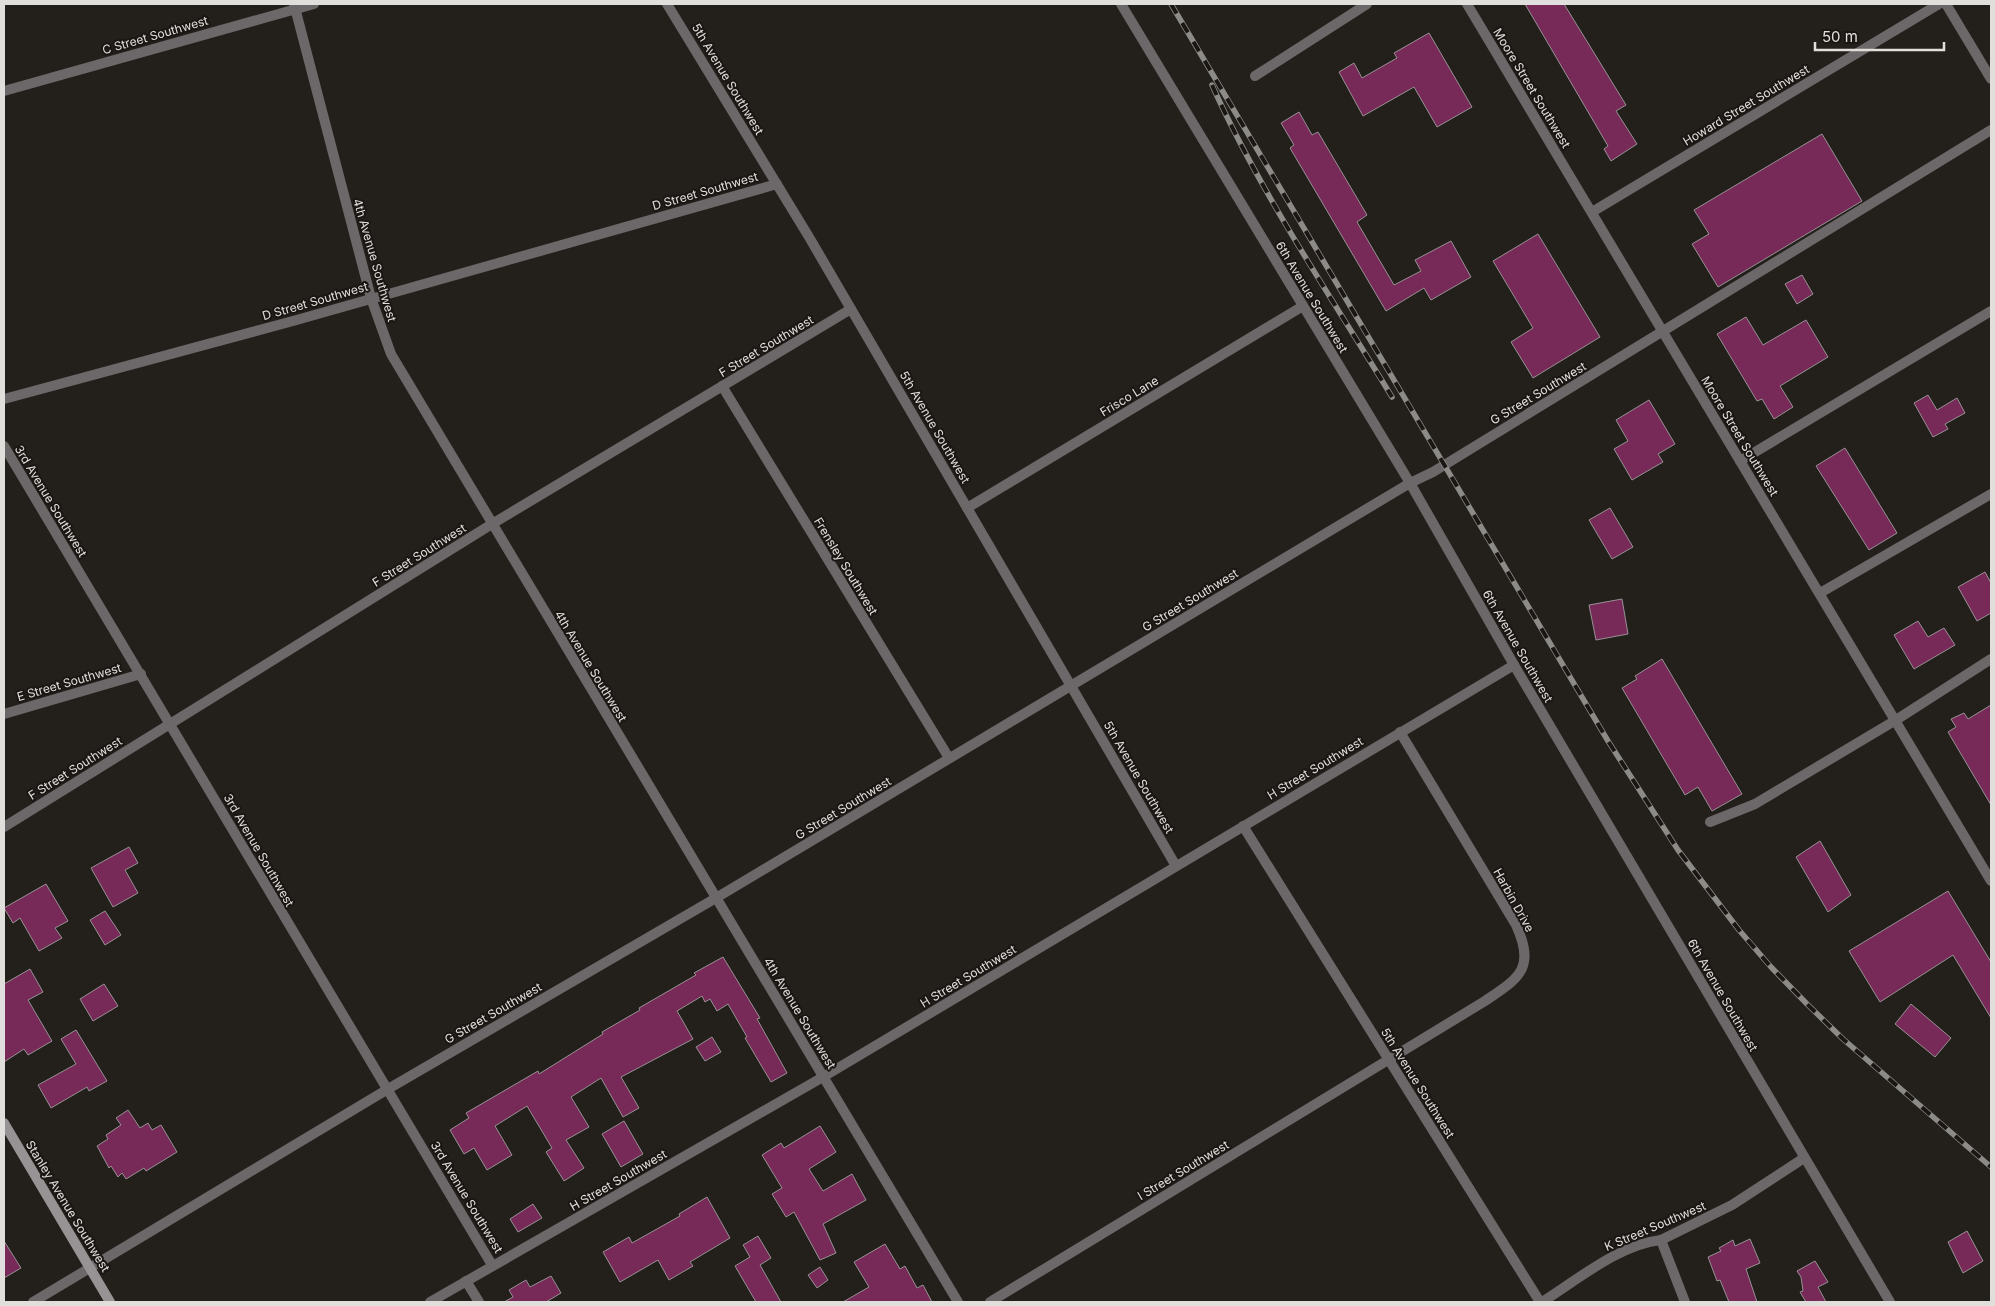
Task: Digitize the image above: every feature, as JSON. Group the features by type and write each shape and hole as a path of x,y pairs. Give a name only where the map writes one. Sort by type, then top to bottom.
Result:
{"street":[{"name":"C Street Southwest","path":"4,91 294,6 314,4"},
{"name":"5th Avenue Southwest","path":"667,4 851,309 1176,866"},
{"name":"6th Avenue Southwest","path":"1121,4 1410,483 1514,665 1890,1302"},
{"path":"1256,76 1367,4"},
{"name":"Moore Street Southwest","path":"1467,4 1991,881"},
{"name":"Howard Street Southwest","path":"1592,212 1939,4"},
{"path":"1946,4 1991,79"},
{"name":"4th Avenue Southwest","path":"294,6 371,298 391,354 958,1302"},
{"name":"G Street Southwest","path":"33,1302 388,1089 716,898 1410,483 1433,472 1991,130"},
{"name":"D Street Southwest","path":"4,399 777,184"},
{"name":"Frisco Lane","path":"967,508 1303,306"},
{"name":"F Street Southwest","path":"4,827 492,524 851,309"},
{"path":"1740,461 1991,311"},
{"name":"Frensley Southwest","path":"722,386 950,758"},
{"name":"3rd Avenue Southwest","path":"4,446 492,1265"},
{"path":"1820,593 1991,494"},
{"path":"1710,822 1755,804 1896,720 1991,660"},
{"name":"H Street Southwest","path":"434,1301 492,1265 823,1077 1514,665"},
{"name":"E Street Southwest","path":"4,714 141,674"},
{"name":"Harbin Drive","path":"1388,1060 1485,1001 1517,979 1523,968 1525,954 1523,940 1516,926 1400,732"},
{"name":"5th Avenue Southwest","path":"1243,826 1541,1302"},
{"name":"I Street Southwest","path":"990,1302 1388,1060"},
{"name":"Stanley Avenue Southwest","path":"4,1124 110,1302"},
{"name":"K Street Southwest","path":"1541,1302 1609,1259 1649,1241 1661,1240 1732,1205 1804,1158"},
{"path":"1661,1240 1685,1302"},
{"path":"466,1281 479,1302"}],"building":[{"path":"1525,4 1564,4 1626,105 1616,111 1637,144 1611,161 1604,149 1608,146"},
{"path":"1429,33 1472,107 1437,127 1414,87 1363,116 1339,72 1354,63 1362,78 1397,58 1394,53"},
{"path":"1299,112 1312,135 1318,132 1367,215 1357,222 1394,285 1421,271 1415,260 1451,241 1471,277 1431,300 1424,288 1386,311 1290,148 1294,145 1281,123"},
{"path":"1822,134 1862,201 1718,287 1692,244 1709,234 1694,210"},
{"path":"1538,234 1600,337 1533,378 1511,342 1533,328 1493,261"},
{"path":"1802,275 1813,294 1797,304 1785,284"},
{"path":"1746,317 1763,345 1806,320 1828,357 1780,386 1793,407 1774,419 1762,399 1757,401 1717,334"},
{"path":"1928,395 1937,410 1957,398 1965,413 1945,424 1948,429 1933,437 1914,403"},
{"path":"1649,400 1675,444 1658,454 1663,462 1632,480 1614,449 1628,441 1616,420"},
{"path":"1845,448 1897,533 1869,550 1816,466"},
{"path":"1610,508 1633,547 1612,559 1589,520"},
{"path":"1985,572 1991,583 1991,613 1977,621 1958,587"},
{"path":"1622,599 1628,634 1596,640 1589,605"},
{"path":"1918,621 1928,637 1944,628 1955,645 1914,669 1894,635"},
{"path":"1662,659 1742,794 1712,811 1698,787 1685,795 1622,688 1637,679 1635,676"},
{"path":"1991,705 1991,805 1948,732 1956,727 1951,719 1964,713 1968,719"},
{"path":"1820,841 1851,895 1828,912 1796,857"},
{"path":"129,847 138,863 125,870 138,893 113,907 91,868"},
{"path":"46,884 68,921 55,928 62,938 39,951 20,918 13,923 4,908"},
{"path":"1948,891 1991,962 1991,1018 1953,955 1880,1002 1849,951"},
{"path":"105,911 121,935 105,945 90,920"},
{"path":"723,957 760,1018 757,1019 787,1073 771,1082 745,1038 747,1037 728,1004 717,1011 710,999 705,1002 702,996 677,1011 693,1039 621,1077 639,1108 623,1117 601,1078 571,1097 589,1127 566,1140 584,1168 564,1181 546,1152 552,1148 527,1106 495,1126 512,1155 487,1170 474,1148 464,1154 450,1130 469,1118 466,1113 538,1071 539,1074 603,1034 602,1032 640,1010 639,1008 696,975 694,973"},
{"path":"30,969 43,992 28,1000 52,1041 28,1055 24,1049 4,1062 4,984"},
{"path":"104,984 118,1006 93,1021 80,999"},
{"path":"1911,1004 1951,1038 1935,1057 1895,1024"},
{"path":"76,1030 107,1081 89,1091 87,1087 51,1108 38,1085 76,1064 61,1039"},
{"path":"712,1037 721,1052 705,1061 696,1047"},
{"path":"128,1110 140,1128 148,1123 152,1130 161,1125 177,1152 146,1171 144,1168 126,1179 122,1173 118,1177 111,1166 109,1168 97,1146 108,1139 106,1135 121,1125 116,1118"},
{"path":"624,1121 643,1154 621,1167 602,1134"},
{"path":"820,1126 836,1152 809,1169 823,1191 852,1174 866,1200 823,1224 836,1253 820,1260 794,1212 786,1217 772,1194 782,1188 762,1155 781,1143 784,1148"},
{"path":"707,1197 730,1238 690,1262 693,1266 669,1280 658,1260 620,1282 603,1252 629,1237 632,1243 680,1216 679,1214"},
{"path":"533,1204 542,1218 518,1232 510,1219"},
{"path":"1967,1231 1983,1261 1963,1273 1948,1242"},
{"path":"758,1236 771,1258 760,1265 781,1302 756,1302 735,1266 750,1257 743,1245"},
{"path":"1750,1239 1760,1263 1746,1269 1757,1302 1729,1302 1720,1280 1717,1281 1708,1257 1721,1251 1719,1248 1733,1240 1735,1246"},
{"path":"4,1241 21,1268 4,1278"},
{"path":"885,1244 900,1269 905,1266 917,1288 923,1285 932,1302 843,1302 869,1287 854,1262"},
{"path":"1815,1261 1828,1282 1818,1287 1826,1302 1806,1302 1800,1292 1803,1291 1801,1277 1797,1271"},
{"path":"820,1267 828,1280 817,1288 808,1275"},
{"path":"551,1276 561,1293 546,1302 504,1302 513,1297 509,1290 526,1280 530,1287"}],"railway":[{"path":"1171,4 1608,741 1678,850 1739,930 1807,1004 1843,1039 1991,1167"},
{"path":"1212,85 1231,126 1274,205 1392,397"}]}
